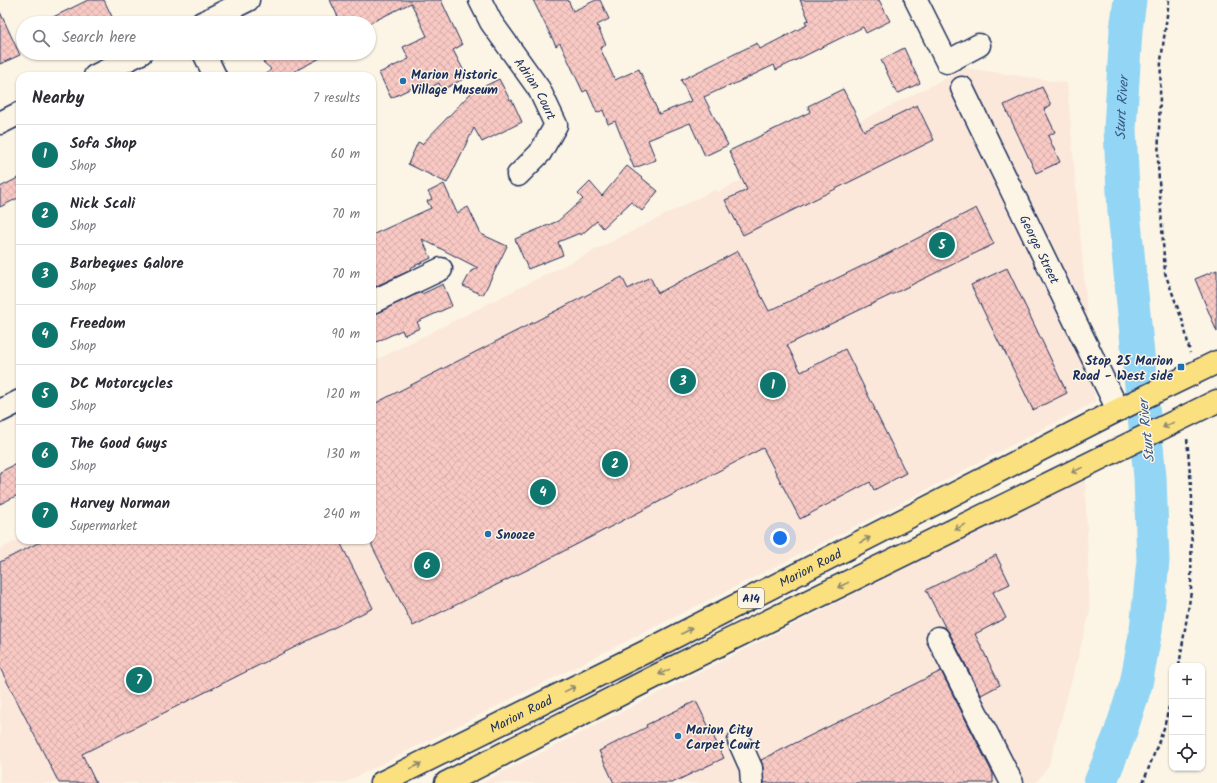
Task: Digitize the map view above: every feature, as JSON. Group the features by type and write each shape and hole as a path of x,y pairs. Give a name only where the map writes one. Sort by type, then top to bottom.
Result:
{"main road":[{"name":"Marion Road","path":"381,783 649,650 1118,410 1193,366 1217,362"},
{"name":"Marion Road","path":"446,783 660,674 1210,405"}],"street":[{"path":"216,16 248,0"},
{"name":"Adrian Court","path":"480,0 491,22 540,89 556,125 540,153 518,175"},
{"path":"916,0 947,62 979,45"},
{"path":"103,72 127,60"},
{"path":"207,60 213,72"},
{"name":"George Street","path":"962,88 1118,410"},
{"path":"0,123 16,115"},
{"path":"376,300 440,269"},
{"path":"0,411 16,403"},
{"path":"938,638 1012,783"},
{"path":"739,741 752,768 752,783"}],"path":[{"path":"1168,0 1161,61 1158,165 1164,265 1165,273 1184,325 1193,366"},
{"path":"1180,663 1192,592 1192,498 1186,437"},
{"path":"1143,783 1164,728 1171,699"}],"shaded area":[{"path":"966,68 1067,83 1095,402 878,515 344,783 0,783 0,549 16,541 16,544 376,544 376,360 716,189 718,192"},
{"path":"1085,477 1090,612 1049,765 1036,783 481,783"}],"building":[{"path":"88,0 104,0 112,16 55,16"},
{"path":"330,0 441,0 462,45 453,50 467,77 442,90 439,83 425,90 422,83 391,98 379,73 409,59 403,47 427,36 411,3 376,20 376,16 338,16"},
{"path":"533,0 568,0 573,11 596,0 600,0 609,19 597,25 606,45 600,48 615,80 639,69 659,114 691,101 681,80 757,43 760,49 807,25 805,21 809,20 800,0 879,0 890,21 866,33 863,27 776,70 774,65 704,97 728,145 705,156 690,123 648,140 656,160 634,168 615,121 608,124 603,110 597,113 587,90 583,92 560,43 556,46"},
{"path":"0,12 16,46 16,57 0,64"},
{"path":"904,48 920,83 897,94 881,60"},
{"path":"265,60 316,60 296,72 268,72 271,69 263,62"},
{"path":"499,79 510,100 512,100 522,122 482,142 474,128 447,183 408,164 418,142 422,144 471,93"},
{"path":"1042,87 1051,105 1044,109 1055,132 1048,136 1060,162 1036,173 1004,105"},
{"path":"843,89 864,131 917,105 934,140 743,235 725,200 747,190 729,151 810,112 808,106"},
{"path":"627,166 658,191 642,211 631,202 603,228 597,221 581,235 580,233 558,242 563,255 528,269 515,239 558,221 583,199 578,194 590,182 602,196"},
{"path":"16,179 16,199 0,207 0,187"},
{"path":"444,184 457,213 468,207 481,234 507,246 483,295 463,286 471,271 478,268 422,239 431,258 410,268 411,270 376,286 376,233 431,208 427,201 432,199 428,192"},
{"path":"976,208 994,244 787,345 801,372 845,349 906,473 874,490 870,482 800,519 763,448 533,567 413,626 372,546 372,544 376,544 376,403 622,277 628,289 650,277 658,293 738,251 769,311 887,254"},
{"path":"1007,268 1067,393 1033,410 971,285"},
{"path":"1217,270 1217,332 1195,279"},
{"path":"443,284 452,306 417,322 420,328 404,335 402,330 376,342 376,313 421,292 422,294"},
{"path":"16,464 16,496 0,504 0,472"},
{"path":"36,544 341,544 373,608 82,754 96,783 59,783 0,668 0,562"},
{"path":"996,555 1010,584 993,592 1006,618 975,634 1000,685 981,695 926,590"},
{"path":"941,671 993,774 993,783 764,783 761,760"},
{"path":"696,701 724,758 672,783 614,783 599,751 647,727 646,725"}],"waterway":[{"name":"Sturt River","path":"1100,783 1120,734 1136,684 1146,630 1153,561 1150,477 1124,212 1120,129 1126,30 1130,0"}],"place":[{"name":"Marion Historic Village Museum","path":"403,81"},
{"name":"DC Motorcycles","path":"942,245"},
{"name":"Stop 25 Marion Road - West side","path":"1181,367"},
{"name":"Barbeques Galore","path":"683,381"},
{"name":"Sofa Shop","path":"773,385"},
{"name":"Nick Scali","path":"615,464"},
{"name":"Freedom","path":"543,492"},
{"name":"Snooze","path":"488,534"},
{"name":"The Good Guys","path":"427,565"},
{"name":"Harvey Norman","path":"139,680"},
{"name":"Marion City Carpet Court","path":"678,736"}]}
